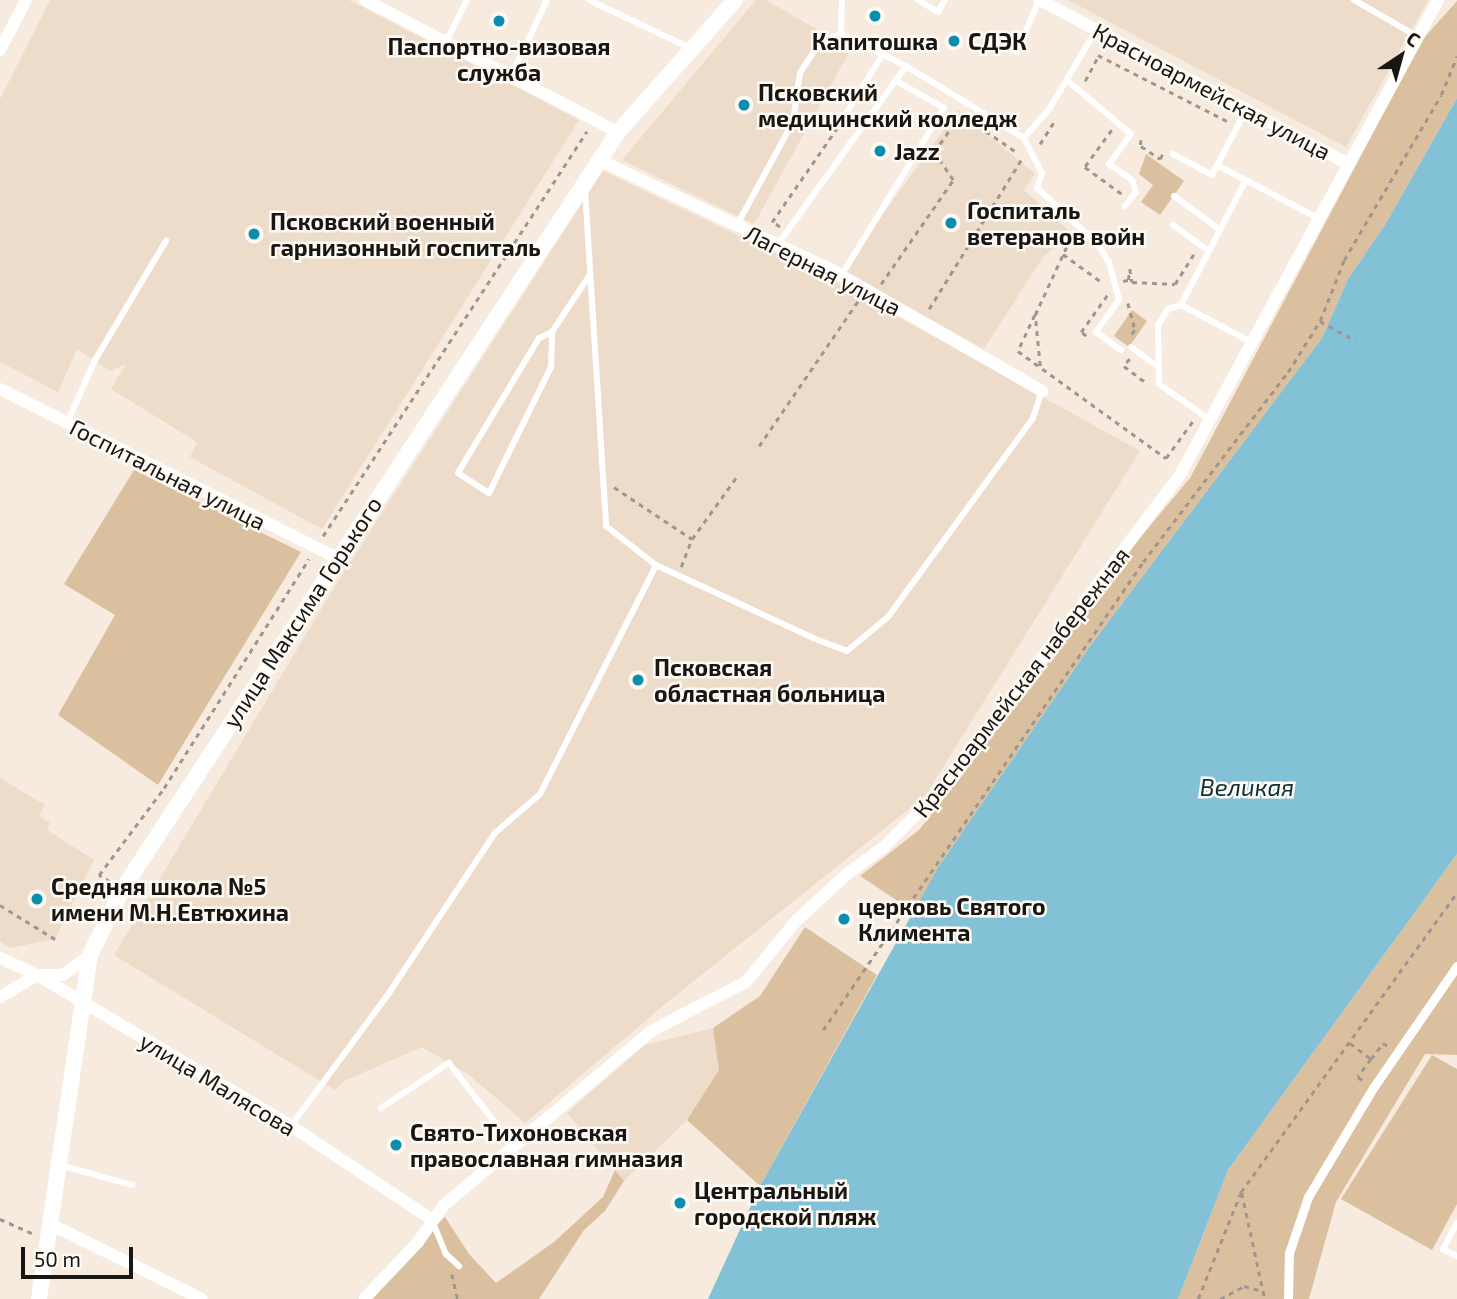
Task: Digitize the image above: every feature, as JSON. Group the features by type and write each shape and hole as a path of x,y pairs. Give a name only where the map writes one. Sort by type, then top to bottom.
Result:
{"main road":[{"name":"улица Максима Горького","path":"39,1299 90,955 122,890 584,181 618,132 735,0"}],"street":[{"path":"0,50 26,0"},
{"path":"365,0 512,74 618,132"},
{"name":"Красноармейская улица","path":"1040,0 1347,163"},
{"name":"Красноармейская набережная","path":"364,1299 418,1242 431,1219 513,1146 651,1031 746,982 825,894 922,812 1128,546 1181,473 1255,344 1415,35 1438,0"},
{"name":"Лагерная улица","path":"599,160 841,276 1042,391"},
{"name":"Госпитальная улица","path":"0,389 337,558"},
{"path":"0,997 37,975 63,975 90,955"},
{"name":"улица Малясова","path":"0,958 37,975 291,1126 431,1219"},
{"path":"1288,1299 1289,1253 1308,1197 1373,1088 1457,966"},
{"path":"50,1224 202,1299"}],"lane":[{"path":"446,43 467,0"},
{"path":"512,74 547,0"},
{"path":"589,0 691,49"},
{"path":"841,34 842,0"},
{"path":"918,0 938,12 945,0"},
{"path":"992,41 1017,52 1040,0"},
{"path":"1354,0 1415,35"},
{"path":"1024,138 1068,81 1096,30"},
{"path":"737,225 793,122 800,73 821,41 841,34 906,66 1024,138 1042,173 1037,188 1098,244 1109,262 1119,300 1096,332 1121,350"},
{"path":"842,120 883,54"},
{"path":"778,244 906,66"},
{"path":"841,276 944,108 896,80"},
{"path":"1068,81 1131,134 1109,164 1132,180 1136,192 1125,206"},
{"path":"1173,154 1212,174 1235,125 1246,110"},
{"path":"1217,164 1318,218"},
{"path":"1181,305 1246,180"},
{"path":"584,181 606,526 656,565 847,651 888,617 1033,418 1042,391"},
{"path":"1174,196 1220,230"},
{"path":"1173,225 1209,251"},
{"path":"1098,244 1105,234"},
{"path":"67,423 95,360 166,241"},
{"path":"552,332 539,338 458,473 489,493 551,367 552,332 589,275"},
{"path":"1212,422 1159,384 1157,325 1168,309 1181,305 1255,344"},
{"path":"1130,347 1159,367"},
{"path":"291,1126 387,996 495,833 540,794 656,565"},
{"path":"381,1108 449,1063 513,1146"},
{"path":"58,1164 132,1185"},
{"path":"431,1219 446,1254 459,1266"},
{"path":"1457,1223 1443,1249 1457,1256"}],"path":[{"path":"1086,48 1235,125 1226,134"},
{"path":"1080,91 1099,55"},
{"path":"823,1030 1127,585 1288,372 1320,321 1344,260 1440,95 1457,56"},
{"path":"1039,148 1059,113"},
{"path":"759,446 953,180 934,152 961,114 1023,156 921,321"},
{"path":"122,890 99,875 164,788 594,119"},
{"path":"772,222 842,120"},
{"path":"1141,135 1141,146 1160,159 1168,143"},
{"path":"1077,225 1018,351 1166,458 1199,412"},
{"path":"1126,280 1130,269 1132,282 1175,284 1200,244"},
{"path":"1063,254 1117,293"},
{"path":"1035,315 1040,366"},
{"path":"1320,321 1356,341"},
{"path":"678,573 692,539 738,475"},
{"path":"601,478 692,539"},
{"path":"1198,1299 1241,1192 1457,892"},
{"path":"0,905 55,939"},
{"path":"1349,1042 1371,1059"},
{"path":"1358,1077 1383,1042"},
{"path":"1241,1192 1265,1299"},
{"path":"0,1219 35,1234"},
{"path":"446,1254 458,1299"},
{"path":"1220,1299 1244,1286 1263,1291"}],"shaded area":[{"name":"Псковский военный гарнизонный госпиталь","path":"50,0 349,0 579,120 322,529 190,457 197,442 111,389 126,364 110,371 77,349 58,392 0,362 0,99"},
{"name":"Псковский медицинский колледж","path":"756,0 766,0 851,49 754,224 622,160"},
{"path":"1068,0 1428,0 1346,147"},
{"path":"1457,1 1457,98 1385,225 1348,279 1322,338 1091,645 939,866 917,912 907,907 860,876 919,830 1034,683 1118,564 1190,478 1423,39"},
{"path":"958,110 1035,174 1024,190 1070,232 1043,257 984,349 843,270"},
{"path":"1146,154 1184,181 1160,215 1141,202 1153,185 1139,174"},
{"name":"Псковская областная больница","path":"603,171 835,282 1140,451 925,796 664,1005 525,1123 468,1074 422,1047 346,1080 335,1090 114,955 335,586"},
{"path":"1132,310 1147,321 1129,347 1114,336"},
{"path":"134,470 301,552 158,785 58,715 115,615 64,584"},
{"name":"Средняя школа №5 имени М.Н.Евтюхина","path":"0,778 45,805 39,816 50,823 47,830 94,860 55,939 10,948 0,941"},
{"path":"1457,854 1457,1055 1425,1054 1336,1202 1309,1299 1178,1299 1228,1170"},
{"path":"805,927 877,975 760,1186 687,1120 719,1070 713,1028 760,996"},
{"path":"713,1028 720,1069 687,1120 624,1181 567,1113 645,1045"},
{"path":"1432,1055 1457,1069 1457,1204 1432,1250 1341,1199"},
{"path":"615,1170 624,1181 605,1211 584,1230 539,1299 357,1299 445,1217 469,1254 496,1283 554,1242 603,1197"}],"water":[{"name":"Великая","path":"1457,98 1457,854 1228,1170 1178,1299 708,1299 760,1186 939,866 1091,645 1322,338 1348,279 1385,225"}],"place":[{"name":"Капитошка","path":"875,16"},
{"name":"Паспортно-визовая служба","path":"499,21"},
{"name":"СДЭК","path":"954,41"},
{"name":"Псковский медицинский колледж","path":"744,105"},
{"name":"Jazz","path":"880,151"},
{"name":"Госпиталь ветеранов войн","path":"951,223"},
{"name":"Псковский военный гарнизонный госпиталь","path":"254,234"},
{"name":"Псковская областная больница","path":"638,680"},
{"name":"Средняя школа №5 имени М.Н.Евтюхина","path":"37,899"},
{"name":"церковь Святого Климента","path":"844,919"},
{"name":"Свято-Тихоновская православная гимназия","path":"396,1145"},
{"name":"Центральный городской пляж","path":"680,1203"}]}
